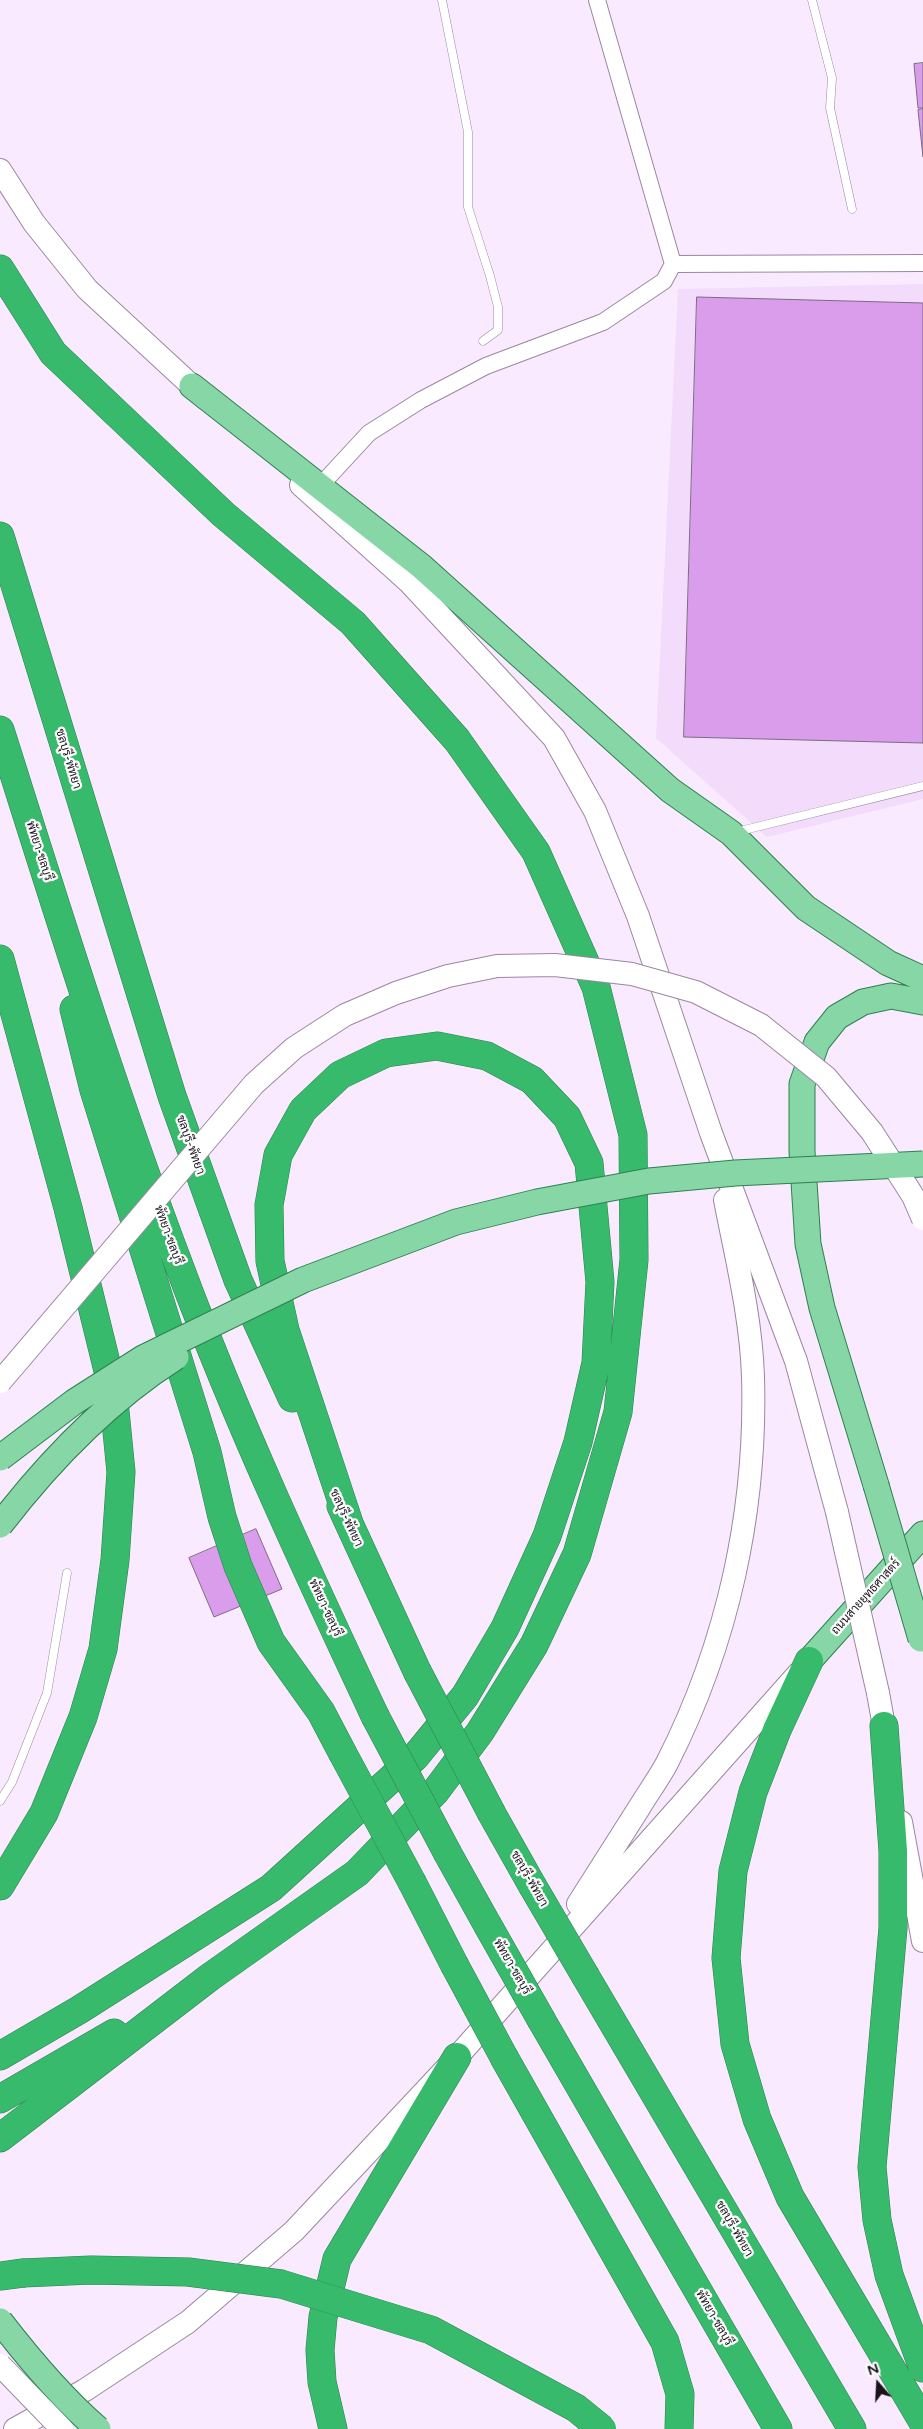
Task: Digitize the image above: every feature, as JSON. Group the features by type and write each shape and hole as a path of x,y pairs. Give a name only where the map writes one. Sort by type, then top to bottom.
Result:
{"highway":[{"path":"0,269 53,353 223,514 353,623 458,740 536,852 596,986 633,1135 634,1260 618,1412 577,1554 534,1645 480,1732 436,1792 357,1873 210,1977 0,2138"},
{"name":"ชลบุรี-พัทยา","path":"0,536 175,1105 238,1280 417,1671 492,1814 852,2429"},
{"name":"พัทยา-ชลบุรี","path":"0,730 145,1175 181,1271 284,1522 375,1716 448,1854 542,2021 778,2429"},
{"path":"18,785 94,1090 207,1452 230,1542 271,1642 321,1712 505,2059 665,2342 680,2394 679,2429"},
{"path":"0,959 68,1208 113,1391 121,1472 115,1560 102,1649 83,1717 44,1813 0,1886"},
{"path":"0,2056 79,2010 272,1888 415,1757 465,1696 505,1628 546,1536 578,1442 596,1363 600,1282 589,1163 567,1117 532,1080 488,1056 437,1046 386,1053 340,1075 303,1110 278,1155 269,1205 270,1261 286,1330 348,1523"},
{"path":"809,1661 777,1730 753,1792 733,1871 726,1958 735,2044 757,2119 790,2197 923,2422"},
{"path":"884,1726 893,1851 893,1928 872,2167 877,2220 889,2275 923,2368"},
{"path":"0,2099 210,1977"},
{"path":"333,2429 324,2392 320,2350 323,2317 338,2259 457,2057"},
{"path":"12,2274 91,2270 188,2272 280,2284 431,2330 576,2408 602,2429"}],"main road":[{"path":"0,170 34,223 87,289 409,582 554,738 594,811 638,916 711,1133 796,1361 837,1512 878,1693 923,1940"},
{"path":"192,386 421,566 670,790 731,833 806,908 888,963 923,979"},
{"path":"0,1382 254,1084 294,1048 345,1015 396,993 448,976 497,966 555,965 632,974 696,992 761,1025 826,1078 872,1132 913,1196 923,1219"},
{"path":"922,1640 822,1308 808,1244 802,1151 802,1084 817,1042 837,1017 863,1002 891,996 923,1002"},
{"path":"542,1961 666,1764 699,1692 718,1640 743,1535 750,1482 753,1375 743,1292 711,1133"},
{"path":"0,1458 74,1402 143,1358 303,1280 456,1222 536,1202 649,1181 735,1173 923,1164"},
{"path":"0,1525 33,1482 88,1424 152,1372 303,1280"},
{"name":"ถนนสายยุทธศาสตร์","path":"809,1661 923,1534"},
{"path":"15,2429 85,2390 188,2322 294,2231 457,2057 809,1661"},
{"path":"0,2321 32,2363 98,2429"},
{"path":"0,2365 62,2429"}],"street":[{"path":"320,486 369,433 421,400 486,366 603,322 664,280 673,264 597,0"},
{"path":"673,264 923,263"}],"lane":[{"path":"442,0 468,132 468,207 498,307 498,330 483,341"},
{"path":"812,0 832,78 830,108 852,210"},
{"path":"731,833 923,786"},
{"path":"0,1800 12,1782 48,1693 67,1573"}],"shaded area":[{"path":"923,284 923,799 767,837 656,738 678,289"}],"building":[{"path":"923,63 923,108 918,108 914,64"},
{"path":"923,109 923,157 918,110"},
{"path":"697,297 923,303 923,743 684,737"},
{"path":"256,1529 282,1589 214,1617 189,1558"}]}
